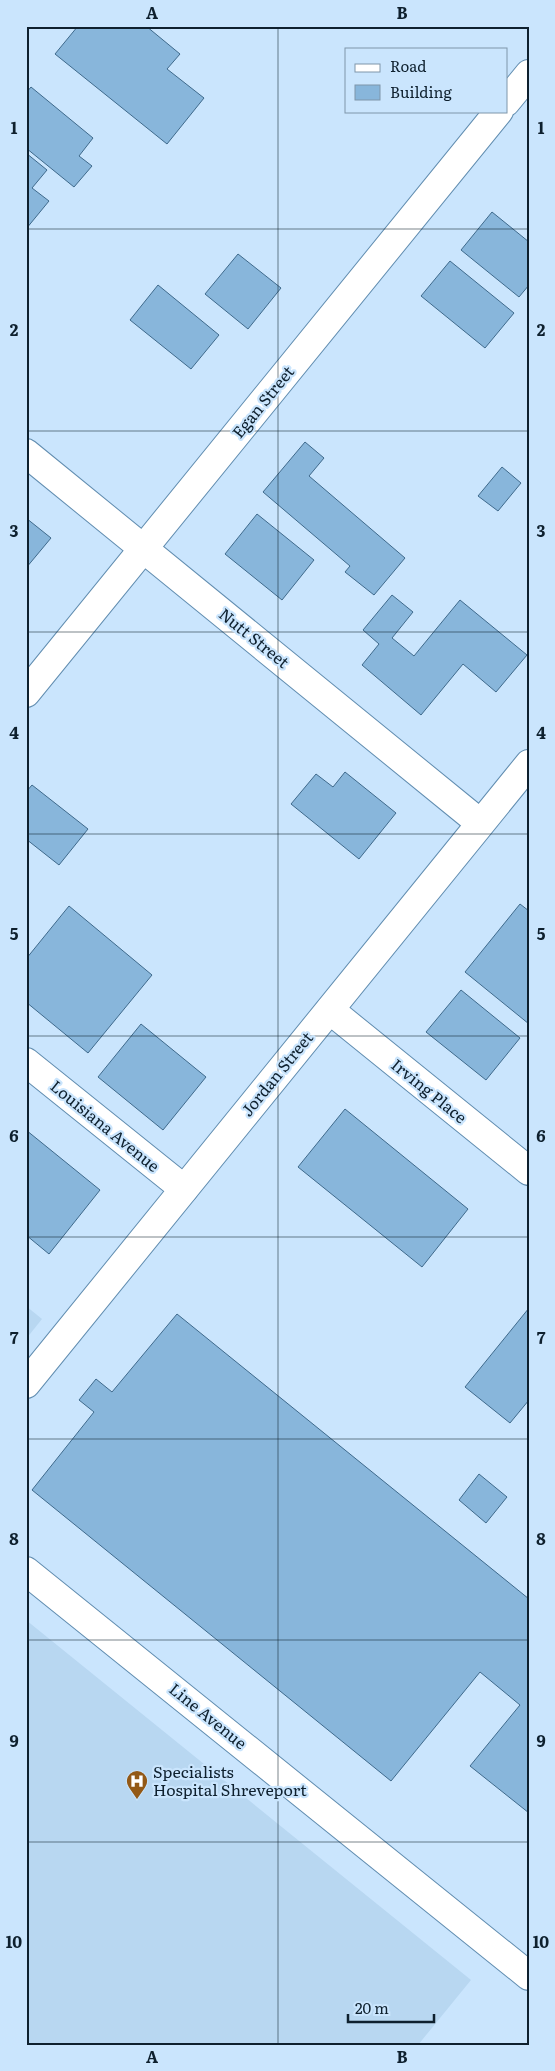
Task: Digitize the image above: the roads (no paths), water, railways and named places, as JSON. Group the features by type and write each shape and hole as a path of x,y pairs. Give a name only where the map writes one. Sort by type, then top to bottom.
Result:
{"street":[{"path":"508,100 529,74"},
{"name":"Egan Street","path":"26,693 498,112"},
{"name":"Nutt Street","path":"26,453 480,824"},
{"name":"Jordan Street","path":"26,1384 529,764"},
{"name":"Irving Place","path":"330,1010 529,1172"},
{"name":"Louisiana Avenue","path":"26,1062 184,1190"},
{"name":"Line Avenue","path":"26,1570 529,1976"}],"place":[{"name":"Specialists Hospital Shreveport","path":"137,1800"}]}
